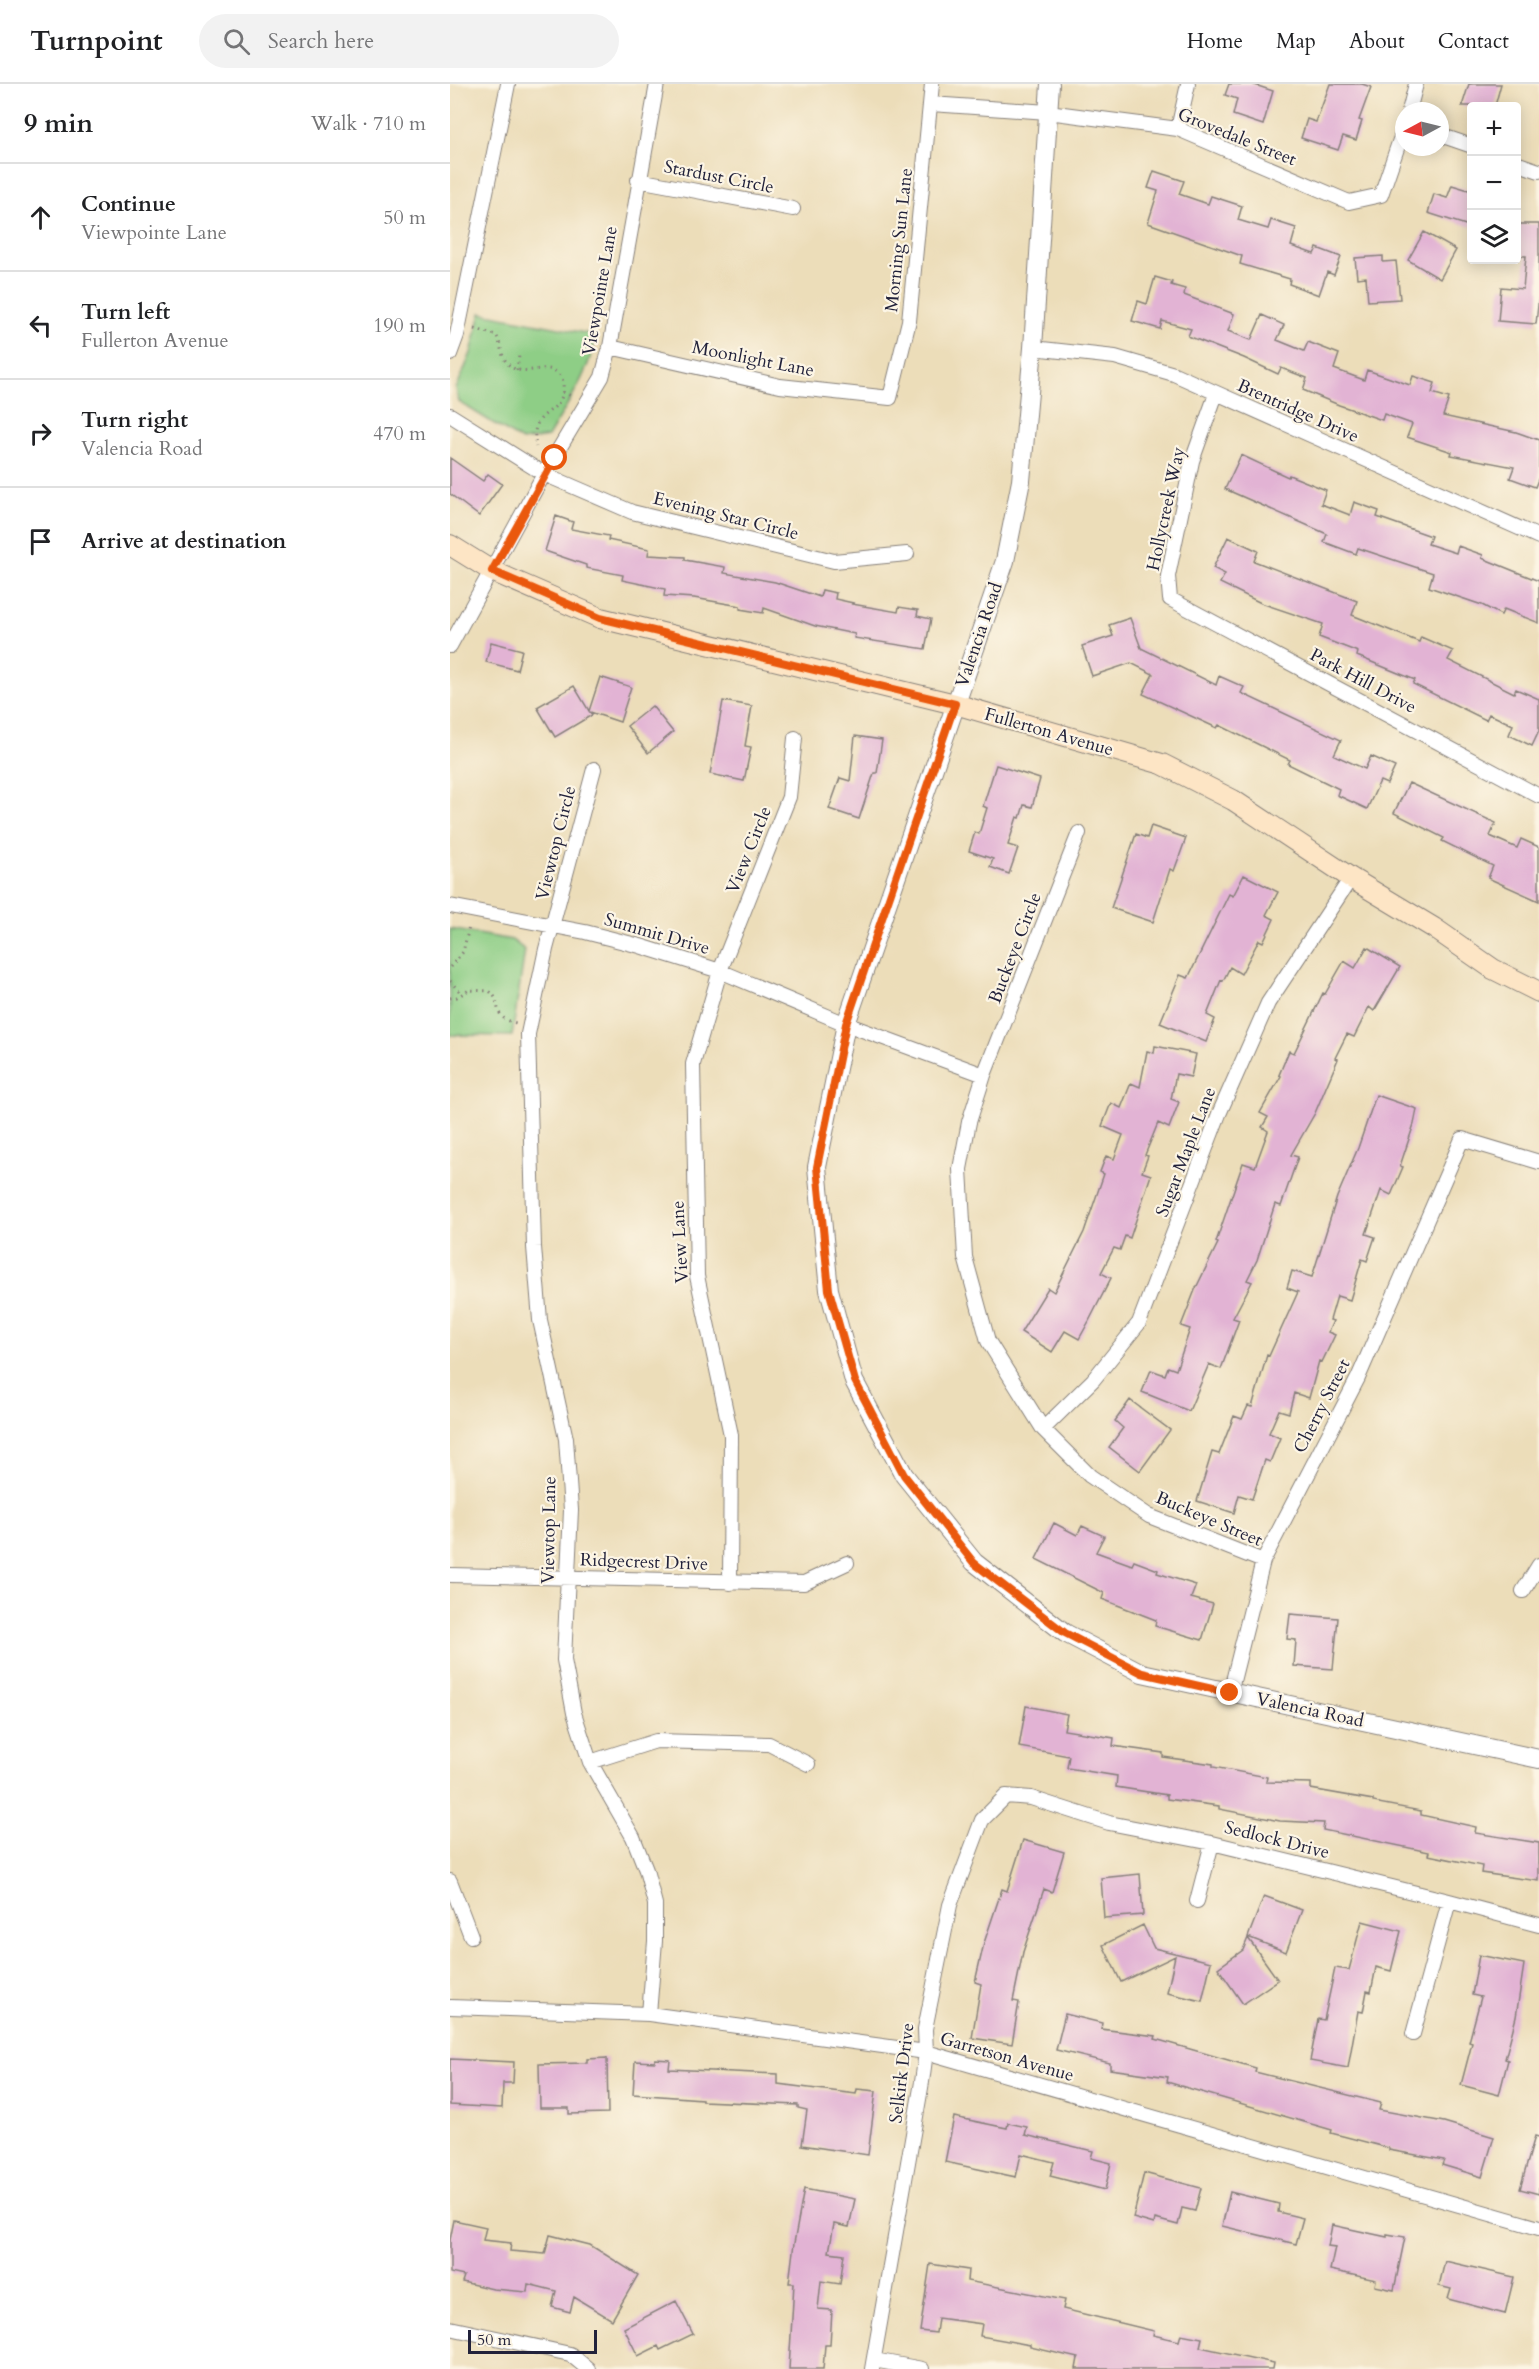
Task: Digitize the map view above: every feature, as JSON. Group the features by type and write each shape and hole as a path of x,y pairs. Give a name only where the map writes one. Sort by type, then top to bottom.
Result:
{"main road":[{"name":"Fullerton Avenue","path":"450,545 492,571 600,618 955,704 1162,764 1233,800 1351,878 1434,928 1493,969 1539,992"}],"street":[{"path":"450,354 457,335 508,84"},
{"name":"Viewpointe Lane","path":"450,646 544,474 602,377 610,347 638,180 657,84"},
{"name":"Morning Sun Lane","path":"890,398 909,321 932,84"},
{"name":"Valencia Road","path":"1050,84 1033,348 1021,481 1005,561 846,1024 817,1167 829,1290 855,1381 904,1475 974,1563 1065,1633 1142,1673 1539,1759"},
{"path":"1178,129 1188,84"},
{"path":"1411,102 1416,84"},
{"name":"Grovedale Street","path":"931,104 1048,112 1178,129 1348,202 1381,195 1395,154"},
{"path":"1449,138 1467,145"},
{"path":"1521,165 1539,171"},
{"name":"Stardust Circle","path":"638,180 793,209"},
{"name":"Moonlight Lane","path":"610,347 780,386 890,398"},
{"name":"Brentridge Drive","path":"1033,348 1115,357 1174,374 1539,537"},
{"name":"Hollycreek Way","path":"1170,599 1168,576 1192,461 1216,394"},
{"name":"Evening Star Circle","path":"450,415 544,474 632,512 834,561 907,554"},
{"name":"Park Hill Drive","path":"1170,599 1539,796"},
{"name":"View Circle","path":"720,971 789,797 795,738"},
{"name":"Viewtop Circle","path":"553,926 594,769"},
{"name":"Buckeye Circle","path":"984,1075 1079,833"},
{"name":"Sugar Maple Lane","path":"1043,1429 1093,1380 1139,1323 1219,1114 1268,1003 1351,878"},
{"name":"Summit Drive","path":"450,906 640,946 720,971 846,1024 984,1075"},
{"name":"Viewtop Lane","path":"553,926 528,1034 534,1247 540,1320 566,1439 571,1509 564,1660 574,1713 590,1762 633,1837 646,1870 655,1904 656,1941 649,2014"},
{"name":"View Lane","path":"720,971 693,1064 697,1276 731,1435 730,1583"},
{"name":"Buckeye Street","path":"984,1075 969,1122 960,1169 965,1257 988,1341 1043,1429 1090,1476 1149,1516 1263,1561"},
{"name":"Cherry Street","path":"1230,1693 1263,1561 1358,1378 1462,1138 1539,1161"},
{"name":"Ridgecrest Drive","path":"450,1575 804,1583 847,1563"},
{"path":"1523,1591 1539,1565"},
{"path":"590,1762 656,1740 769,1743 808,1764"},
{"name":"Sedlock Drive","path":"1006,1796 1031,1798 1109,1823 1212,1843 1449,1900 1539,1925"},
{"name":"Selkirk Drive","path":"873,2364 926,2052 925,2029 950,1905 981,1820 1006,1796"},
{"path":"1197,1901 1212,1843"},
{"path":"450,1881 471,1936"},
{"path":"1413,2034 1449,1900"},
{"name":"Garretson Avenue","path":"450,2007 649,2014 926,2052 1539,2228"},
{"path":"450,2328 570,2354 588,2369"},
{"path":"873,2364 922,2369"}],"path":[{"path":"475,329 496,335 503,356 511,367 524,371 542,368 554,370 562,377 563,392 557,407 538,422 535,428 536,447"},
{"path":"517,370 519,356"},
{"path":"563,392 573,397"},
{"path":"450,967 463,952 469,927"},
{"path":"450,981 462,993"},
{"path":"450,998 457,998 469,990 489,991 495,998 500,1017 516,1023"}],"green space":[{"path":"481,313 596,335 583,375 548,437 522,441 459,402 456,389 471,353"},
{"path":"450,929 512,940 525,950 512,1036 450,1035"}],"building":[{"path":"1229,84 1252,84 1273,91 1263,125 1233,115 1237,99 1225,95"},
{"path":"1330,84 1362,84 1371,87 1359,120 1362,121 1356,140 1343,136 1338,150 1301,138 1307,119 1316,122"},
{"path":"1469,84 1501,84 1496,102 1467,102 1467,106 1462,106"},
{"path":"1154,171 1184,181 1179,194 1208,204 1211,196 1242,206 1238,220 1268,229 1271,220 1296,228 1291,246 1314,254 1317,248 1341,257 1334,275 1327,272 1319,295 1289,284 1290,279 1240,264 1242,256 1148,223 1158,191 1148,188"},
{"path":"1452,185 1467,190 1467,225 1428,213 1434,194 1447,198"},
{"path":"1521,224 1539,224 1539,296 1536,324 1498,321 1501,287 1523,289 1526,256 1521,256"},
{"path":"1424,232 1456,250 1440,279 1408,260"},
{"path":"1383,256 1383,262 1396,261 1400,299 1368,301 1366,277 1357,278 1355,258"},
{"path":"1155,277 1185,289 1184,295 1234,314 1228,331 1251,340 1262,315 1284,325 1277,340 1304,351 1308,342 1339,354 1334,369 1364,380 1367,370 1410,385 1413,376 1435,383 1432,393 1449,398 1443,416 1516,432 1539,440 1539,477 1535,487 1510,478 1514,467 1451,455 1452,452 1407,437 1412,424 1384,414 1382,420 1303,390 1307,378 1281,368 1278,374 1188,336 1191,329 1162,321 1160,329 1132,321 1138,301 1147,304"},
{"path":"1241,455 1288,477 1289,475 1326,490 1321,504 1350,515 1354,502 1379,511 1377,517 1431,536 1428,544 1456,553 1458,546 1539,581 1539,623 1504,609 1501,615 1482,605 1429,587 1433,573 1358,548 1356,554 1324,542 1327,534 1225,489"},
{"path":"450,458 483,481 488,474 502,484 479,516 450,494"},
{"path":"556,516 573,522 571,529 609,536 608,540 649,549 648,555 685,557 685,560 725,567 724,573 775,582 820,597 822,590 836,593 835,599 852,604 898,612 899,607 918,610 917,616 931,619 925,649 854,638 855,634 815,626 764,608 763,613 740,609 740,606 694,598 664,596 665,589 622,580 623,575 586,568 586,565 545,551"},
{"path":"1228,537 1258,551 1254,561 1357,601 1352,615 1419,642 1421,637 1453,651 1448,660 1514,693 1516,689 1539,699 1539,731 1532,746 1509,735 1513,725 1489,714 1486,720 1413,684 1415,680 1357,656 1358,652 1319,637 1323,624 1261,603 1220,583 1225,574 1213,568"},
{"path":"1130,618 1141,648 1216,685 1219,676 1244,687 1241,693 1341,740 1334,755 1365,769 1371,756 1395,767 1387,784 1380,781 1367,809 1337,795 1339,789 1288,764 1290,760 1219,725 1217,728 1143,694 1153,674 1131,663 1092,676 1082,646 1113,636 1109,625"},
{"path":"491,642 522,650 517,670 486,662"},
{"path":"600,677 631,687 620,722 590,712 592,715 555,737 537,707 574,686 589,711"},
{"path":"723,701 752,706 745,746 751,747 744,781 710,774"},
{"path":"652,706 673,732 648,753 627,726"},
{"path":"855,736 882,740 877,773 874,773 859,819 829,809 840,778 850,781"},
{"path":"996,765 1040,779 1032,807 1024,805 1020,818 1017,817 1008,845 1018,848 1009,874 990,867 993,859 969,851 975,832 979,834 987,808 983,806"},
{"path":"1409,783 1496,823 1490,836 1517,848 1521,839 1539,847 1539,901 1488,878 1493,866 1442,841 1444,838 1394,813"},
{"path":"1151,826 1186,838 1174,871 1170,869 1153,922 1111,908 1136,834 1147,838"},
{"path":"1244,875 1278,892 1266,915 1274,919 1263,942 1259,940 1241,974 1230,967 1223,981 1221,980 1207,1015 1215,1019 1206,1042 1160,1023 1180,975 1188,978 1229,894 1233,896"},
{"path":"1367,947 1400,967 1374,1011 1369,1007 1354,1037 1347,1034 1335,1058 1338,1059 1315,1113 1291,1155 1298,1157 1281,1206 1275,1204 1257,1260 1247,1280 1252,1282 1233,1318 1239,1320 1221,1369 1209,1364 1189,1411 1142,1392 1151,1370 1165,1375 1168,1367 1176,1370 1190,1329 1181,1326 1195,1290 1218,1243 1216,1242 1243,1163 1255,1167 1268,1131 1262,1127 1268,1117 1260,1113 1281,1076 1279,1075 1289,1051 1294,1053 1323,993 1325,994 1344,961 1355,968"},
{"path":"1155,1046 1196,1054 1191,1077 1176,1074 1171,1099 1179,1102 1169,1128 1158,1123 1145,1155 1148,1156 1142,1172 1151,1175 1130,1238 1125,1236 1120,1250 1114,1248 1101,1273 1111,1278 1079,1339 1065,1331 1052,1352 1021,1332 1048,1288 1054,1292 1084,1232 1104,1174 1100,1172 1106,1156 1114,1159 1123,1135 1102,1126 1111,1103 1121,1108 1131,1083 1140,1087 1147,1051 1154,1053"},
{"path":"1376,1095 1417,1109 1414,1124 1400,1166 1403,1167 1391,1195 1381,1190 1366,1234 1375,1237 1367,1261 1362,1259 1350,1300 1337,1296 1330,1320 1333,1321 1328,1332 1335,1335 1322,1362 1319,1361 1309,1398 1294,1393 1289,1413 1279,1410 1269,1433 1280,1438 1270,1462 1265,1460 1252,1499 1239,1495 1234,1513 1197,1501 1212,1452 1219,1454 1234,1416 1242,1419 1248,1406 1252,1407 1267,1355 1269,1356 1298,1292 1287,1288 1292,1271 1312,1277 1337,1197 1358,1148"},
{"path":"1130,1400 1170,1430 1140,1471 1109,1447 1123,1428 1115,1421"},
{"path":"1054,1523 1077,1535 1082,1526 1104,1536 1096,1552 1132,1565 1134,1561 1158,1570 1157,1573 1196,1585 1191,1598 1213,1604 1202,1640 1155,1626 1156,1620 1102,1599 1104,1593 1036,1559"},
{"path":"1290,1614 1338,1618 1333,1669 1294,1666 1296,1640 1287,1639"},
{"path":"1026,1706 1067,1714 1064,1730 1114,1738 1113,1746 1163,1753 1163,1757 1213,1764 1213,1767 1267,1777 1266,1782 1311,1783 1311,1789 1421,1811 1421,1815 1476,1827 1475,1833 1539,1843 1539,1881 1481,1873 1482,1866 1428,1855 1429,1852 1323,1830 1324,1823 1280,1821 1219,1809 1219,1806 1167,1799 1167,1795 1116,1787 1117,1776 1067,1768 1069,1756 1019,1747"},
{"path":"1023,1840 1064,1852 1052,1892 1044,1889 1023,1952 1013,2001 1019,2002 1012,2044 972,2038 981,1984 975,1982 984,1943 1002,1889 1007,1891"},
{"path":"1140,1874 1143,1915 1104,1918 1101,1878"},
{"path":"1264,1896 1302,1910 1286,1952 1248,1937"},
{"path":"1362,1921 1401,1931 1391,1971 1376,1967 1371,1992 1367,1991 1363,2012 1358,2011 1348,2068 1310,2061 1318,2019 1324,2020 1335,1968 1349,1970"},
{"path":"1143,1925 1154,1948 1211,1962 1202,2001 1167,1993 1175,1956 1121,1982 1103,1945"},
{"path":"1248,1938 1278,1980 1243,2004 1218,1968 1243,1950"},
{"path":"1479,1955 1524,1964 1516,2017 1505,2059 1508,2060 1499,2095 1461,2085 1481,1997 1472,1995"},
{"path":"1065,2014 1102,2023 1101,2029 1156,2036 1155,2039 1256,2068 1255,2072 1381,2103 1379,2110 1444,2122 1494,2137 1482,2177 1442,2165 1444,2160 1389,2150 1389,2148 1331,2133 1332,2130 1167,2082 1168,2077 1110,2069 1110,2063 1056,2050"},
{"path":"607,2058 608,2113 569,2114 569,2108 540,2108 539,2064 587,2063 587,2059"},
{"path":"450,2059 514,2062 513,2083 503,2083 502,2108 450,2105"},
{"path":"655,2059 670,2060 669,2069 778,2074 778,2084 856,2094 857,2089 876,2091 868,2155 802,2145 807,2110 798,2108 798,2105 702,2101 702,2099 633,2094 635,2061 655,2062"},
{"path":"954,2117 1007,2128 1008,2123 1027,2127 1025,2135 1093,2151 1091,2158 1111,2163 1105,2190 1050,2176 1054,2162 1021,2154 1016,2177 945,2162"},
{"path":"1535,2136 1539,2137 1539,2194 1520,2189"},
{"path":"1144,2173 1201,2188 1195,2211 1182,2208 1178,2225 1155,2219 1154,2224 1133,2218"},
{"path":"804,2189 855,2199 849,2227 834,2224 829,2252 844,2254 840,2284 821,2281 818,2309 832,2310 830,2345 825,2345 823,2369 789,2369 794,2283 789,2283"},
{"path":"1230,2192 1279,2204 1278,2212 1303,2218 1296,2244 1222,2226"},
{"path":"454,2220 486,2227 483,2240 511,2243 510,2251 545,2254 550,2235 590,2245 638,2275 612,2320 574,2297 570,2312 552,2307 556,2291 528,2284 527,2292 493,2289 462,2282 464,2276 450,2273 450,2240"},
{"path":"1332,2225 1387,2237 1387,2234 1405,2237 1394,2290 1375,2286 1376,2280 1330,2270 1335,2247 1328,2246"},
{"path":"1445,2261 1514,2277 1505,2314 1448,2299 1451,2289 1439,2286"},
{"path":"930,2264 968,2270 967,2281 1065,2300 1063,2309 1154,2331 1153,2335 1179,2341 1181,2334 1202,2338 1200,2347 1274,2363 1273,2369 1076,2369 1078,2358 1030,2347 1030,2345 980,2336 982,2324 938,2318 936,2333 920,2331"},
{"path":"676,2301 693,2334 660,2350 658,2346 638,2356 624,2328"}],"route":[{"path":"555,458 544,474 492,571 600,618 955,704 846,1024 817,1167 829,1290 855,1381 904,1475 974,1563 1065,1633 1142,1673 1230,1693"}]}
